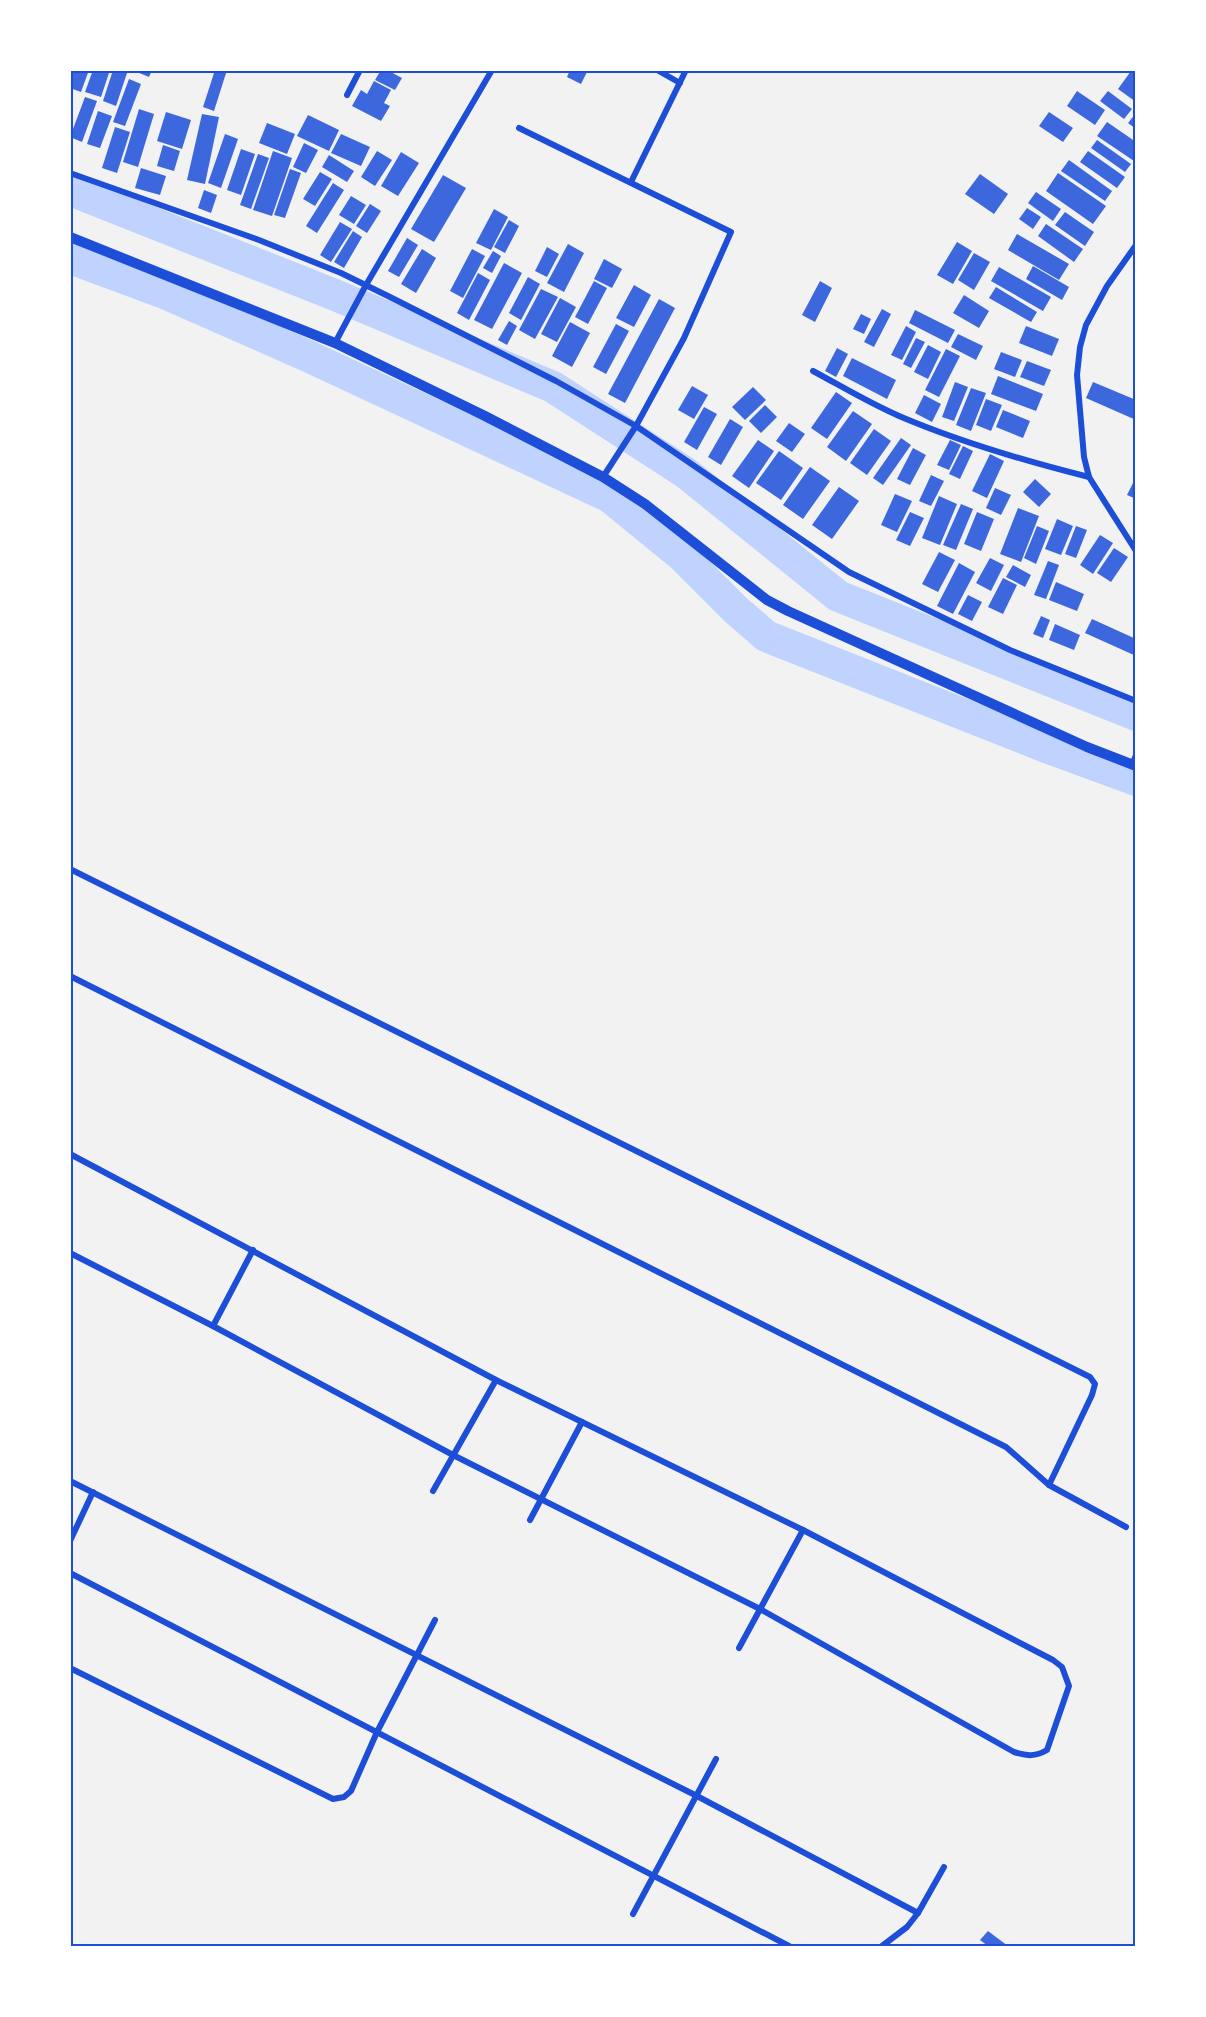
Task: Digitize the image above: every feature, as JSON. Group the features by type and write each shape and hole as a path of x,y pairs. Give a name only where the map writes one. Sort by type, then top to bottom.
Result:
{"street":[{"path":"347,95 360,70"},
{"path":"335,343 361,293 492,70"},
{"path":"657,70 680,83"},
{"path":"630,182 686,70"},
{"path":"519,128 731,232 684,338 636,426 603,477"},
{"path":"70,172 259,240 366,285 556,381 636,426 849,572 1010,650 1136,701"},
{"path":"70,237 335,343 483,415 603,477 645,504 767,600 1076,742 1134,762"},
{"path":"1136,245 1107,286 1086,325 1080,347 1077,375 1083,458 1089,477 1136,551"},
{"path":"813,371 879,407 944,434 1041,465 1089,477"},
{"path":"70,869 1090,1377 1095,1384 1092,1395 1049,1485"},
{"path":"70,976 1006,1447 1049,1485 1126,1527"},
{"path":"70,1154 495,1380 803,1530 1053,1659 1062,1667 1069,1686 1047,1750 1038,1755 1029,1756 1014,1752 760,1609 453,1455 213,1326 70,1253"},
{"path":"213,1326 253,1250"},
{"path":"433,1491 495,1380"},
{"path":"530,1520 582,1422"},
{"path":"70,1481 695,1795 918,1913"},
{"path":"70,1542 93,1492"},
{"path":"739,1648 803,1530"},
{"path":"70,1573 789,1947"},
{"path":"70,1668 333,1799 344,1797 351,1791 376,1732 435,1620"},
{"path":"633,1914 716,1759"},
{"path":"882,1947 907,1927 918,1913 944,1867"}],"building":[{"path":"70,70 89,70 81,92 70,88"},
{"path":"93,70 110,70 101,97 85,92"},
{"path":"113,70 128,70 116,106 103,101"},
{"path":"132,70 152,70 149,77"},
{"path":"215,70 227,70 214,111 203,107"},
{"path":"381,70 387,70 402,78 395,90 375,80"},
{"path":"570,70 588,70 581,84 567,77"},
{"path":"1131,71 1136,74 1136,102 1118,89"},
{"path":"129,79 141,84 125,126 113,122"},
{"path":"374,81 391,90 384,103 390,106 381,121 352,106 361,90 367,94"},
{"path":"1077,91 1105,110 1095,125 1067,106"},
{"path":"1108,91 1132,109 1124,119 1100,101"},
{"path":"85,97 97,101 82,142 70,137"},
{"path":"139,109 154,114 138,167 123,162"},
{"path":"98,111 112,116 100,148 87,144"},
{"path":"166,112 191,120 182,149 157,141"},
{"path":"1049,112 1073,128 1063,142 1039,126"},
{"path":"1136,113 1136,129 1128,123"},
{"path":"202,114 219,117 205,184 187,180"},
{"path":"308,115 339,130 329,151 297,136"},
{"path":"1107,122 1136,142 1134,161 1097,136"},
{"path":"267,123 295,134 287,154 259,143"},
{"path":"115,127 130,132 117,173 102,168"},
{"path":"225,134 238,139 221,188 208,183"},
{"path":"341,134 370,147 361,166 331,153"},
{"path":"1097,140 1131,164 1125,172 1091,148"},
{"path":"304,143 318,150 306,173 293,167"},
{"path":"163,145 180,151 174,171 157,166"},
{"path":"241,149 255,154 241,195 227,190"},
{"path":"273,151 292,158 272,216 253,210"},
{"path":"377,151 392,160 375,186 361,177"},
{"path":"1088,151 1125,177 1117,188 1080,162"},
{"path":"401,152 419,163 398,196 381,186"},
{"path":"258,154 269,158 251,209 240,205"},
{"path":"329,155 354,171 347,182 322,167"},
{"path":"1069,160 1112,191 1105,201 1061,171"},
{"path":"141,168 166,176 160,195 135,188"},
{"path":"290,169 301,173 285,218 274,215"},
{"path":"320,172 332,179 315,206 303,199"},
{"path":"1058,173 1106,206 1093,224 1046,191"},
{"path":"980,174 1008,194 994,214 965,194"},
{"path":"443,175 466,188 434,242 411,229"},
{"path":"333,183 344,190 317,233 306,226"},
{"path":"204,190 217,195 211,213 198,208"},
{"path":"1036,192 1061,209 1053,221 1028,203"},
{"path":"351,196 366,205 354,224 339,215"},
{"path":"370,204 381,211 367,233 356,226"},
{"path":"1027,208 1041,217 1033,229 1019,219"},
{"path":"494,209 508,217 491,250 476,243"},
{"path":"1065,212 1094,232 1085,246 1055,225"},
{"path":"509,220 519,226 505,253 494,247"},
{"path":"340,222 352,229 331,262 320,255"},
{"path":"1046,224 1083,249 1074,262 1038,236"},
{"path":"353,231 362,237 344,268 334,262"},
{"path":"1017,234 1069,264 1059,280 1008,250"},
{"path":"407,238 418,245 399,277 388,271"},
{"path":"957,242 972,251 953,284 937,275"},
{"path":"568,244 584,253 564,292 547,283"},
{"path":"547,247 559,254 547,277 535,271"},
{"path":"422,249 436,258 416,293 401,284"},
{"path":"472,249 485,256 463,298 450,291"},
{"path":"493,251 501,256 492,273 483,268"},
{"path":"974,253 990,262 974,290 958,280"},
{"path":"604,259 622,269 612,288 594,279"},
{"path":"504,263 522,273 492,329 474,320"},
{"path":"1033,266 1069,287 1062,300 1026,279"},
{"path":"999,267 1051,297 1043,311 991,281"},
{"path":"478,273 490,280 469,320 457,313"},
{"path":"528,277 540,284 521,320 509,313"},
{"path":"594,281 607,288 588,324 575,317"},
{"path":"820,281 832,288 815,322 802,315"},
{"path":"634,285 651,295 634,327 616,318"},
{"path":"996,287 1037,312 1031,322 989,298"},
{"path":"541,289 558,297 535,339 519,330"},
{"path":"964,295 989,311 979,328 953,313"},
{"path":"560,298 576,307 557,342 541,334"},
{"path":"659,299 675,308 625,403 608,394"},
{"path":"882,309 891,314 874,347 864,342"},
{"path":"915,310 955,330 948,343 909,323"},
{"path":"861,314 871,319 864,334 853,329"},
{"path":"509,321 517,326 507,345 498,340"},
{"path":"570,322 590,333 572,367 552,356"},
{"path":"616,324 629,331 606,374 593,367"},
{"path":"906,326 916,332 902,360 891,355"},
{"path":"1026,326 1059,339 1052,356 1019,343"},
{"path":"958,334 983,346 976,360 951,347"},
{"path":"916,338 925,342 911,368 903,364"},
{"path":"928,345 941,352 928,379 914,372"},
{"path":"837,348 848,354 836,377 825,371"},
{"path":"946,349 960,356 939,397 925,390"},
{"path":"1001,352 1022,360 1015,377 994,369"},
{"path":"852,358 896,380 887,399 843,376"},
{"path":"1027,361 1051,370 1044,386 1020,377"},
{"path":"998,376 1043,394 1036,411 991,394"},
{"path":"955,382 968,387 954,421 942,417"},
{"path":"1093,382 1136,400 1136,420 1086,398"},
{"path":"692,386 708,395 694,419 678,410"},
{"path":"753,387 766,400 745,420 732,407"},
{"path":"971,388 986,393 971,431 956,425"},
{"path":"836,392 852,403 827,439 811,428"},
{"path":"924,395 941,404 932,422 915,413"},
{"path":"986,399 1002,405 991,431 976,425"},
{"path":"765,405 777,417 761,433 749,421"},
{"path":"704,407 717,414 697,450 684,442"},
{"path":"1003,410 1030,421 1023,438 996,427"},
{"path":"853,411 872,424 846,461 827,447"},
{"path":"730,419 743,427 721,465 708,457"},
{"path":"789,423 805,434 792,452 776,441"},
{"path":"874,429 891,441 867,475 850,463"},
{"path":"901,438 911,445 883,485 873,478"},
{"path":"758,440 774,451 749,488 732,476"},
{"path":"950,440 961,445 949,470 937,465"},
{"path":"963,446 973,451 960,479 949,474"},
{"path":"913,448 926,455 910,485 897,479"},
{"path":"779,451 803,468 781,500 756,483"},
{"path":"990,454 1004,461 987,498 972,491"},
{"path":"810,467 830,481 803,519 783,505"},
{"path":"931,475 944,481 931,506 919,501"},
{"path":"1136,477 1136,499 1127,495"},
{"path":"1035,479 1051,494 1039,507 1023,492"},
{"path":"839,487 859,501 832,539 812,525"},
{"path":"995,488 1011,495 1001,515 986,508"},
{"path":"895,494 912,501 897,532 881,525"},
{"path":"939,496 957,504 940,545 922,538"},
{"path":"961,504 973,509 956,550 943,545"},
{"path":"1018,508 1039,516 1021,562 1000,554"},
{"path":"910,512 924,518 910,546 896,540"},
{"path":"977,512 994,519 981,551 964,544"},
{"path":"1057,519 1073,526 1061,555 1045,549"},
{"path":"1037,526 1049,531 1036,564 1024,558"},
{"path":"1076,526 1087,530 1076,558 1065,554"},
{"path":"1100,535 1113,543 1093,574 1080,565"},
{"path":"1114,548 1128,557 1111,582 1097,573"},
{"path":"939,552 955,560 938,592 922,584"},
{"path":"990,558 1004,565 991,591 976,583"},
{"path":"1048,561 1059,565 1046,599 1034,595"},
{"path":"959,563 975,572 953,614 937,606"},
{"path":"1013,565 1031,575 1025,587 1006,577"},
{"path":"1003,578 1017,585 1003,614 988,607"},
{"path":"1056,582 1084,594 1077,611 1049,600"},
{"path":"968,595 982,602 972,621 958,614"},
{"path":"1041,616 1050,620 1043,638 1033,634"},
{"path":"1092,619 1136,639 1136,656 1085,633"},
{"path":"1055,624 1080,635 1074,650 1049,640"},
{"path":"988,1931 1008,1946 988,1946 980,1940"}],"waterway":[{"path":"70,190 335,295 553,387 686,473 838,596 1136,715"},
{"path":"70,258 167,294 310,357 610,497 681,555 736,610 766,636 1046,747 1136,780"}]}
